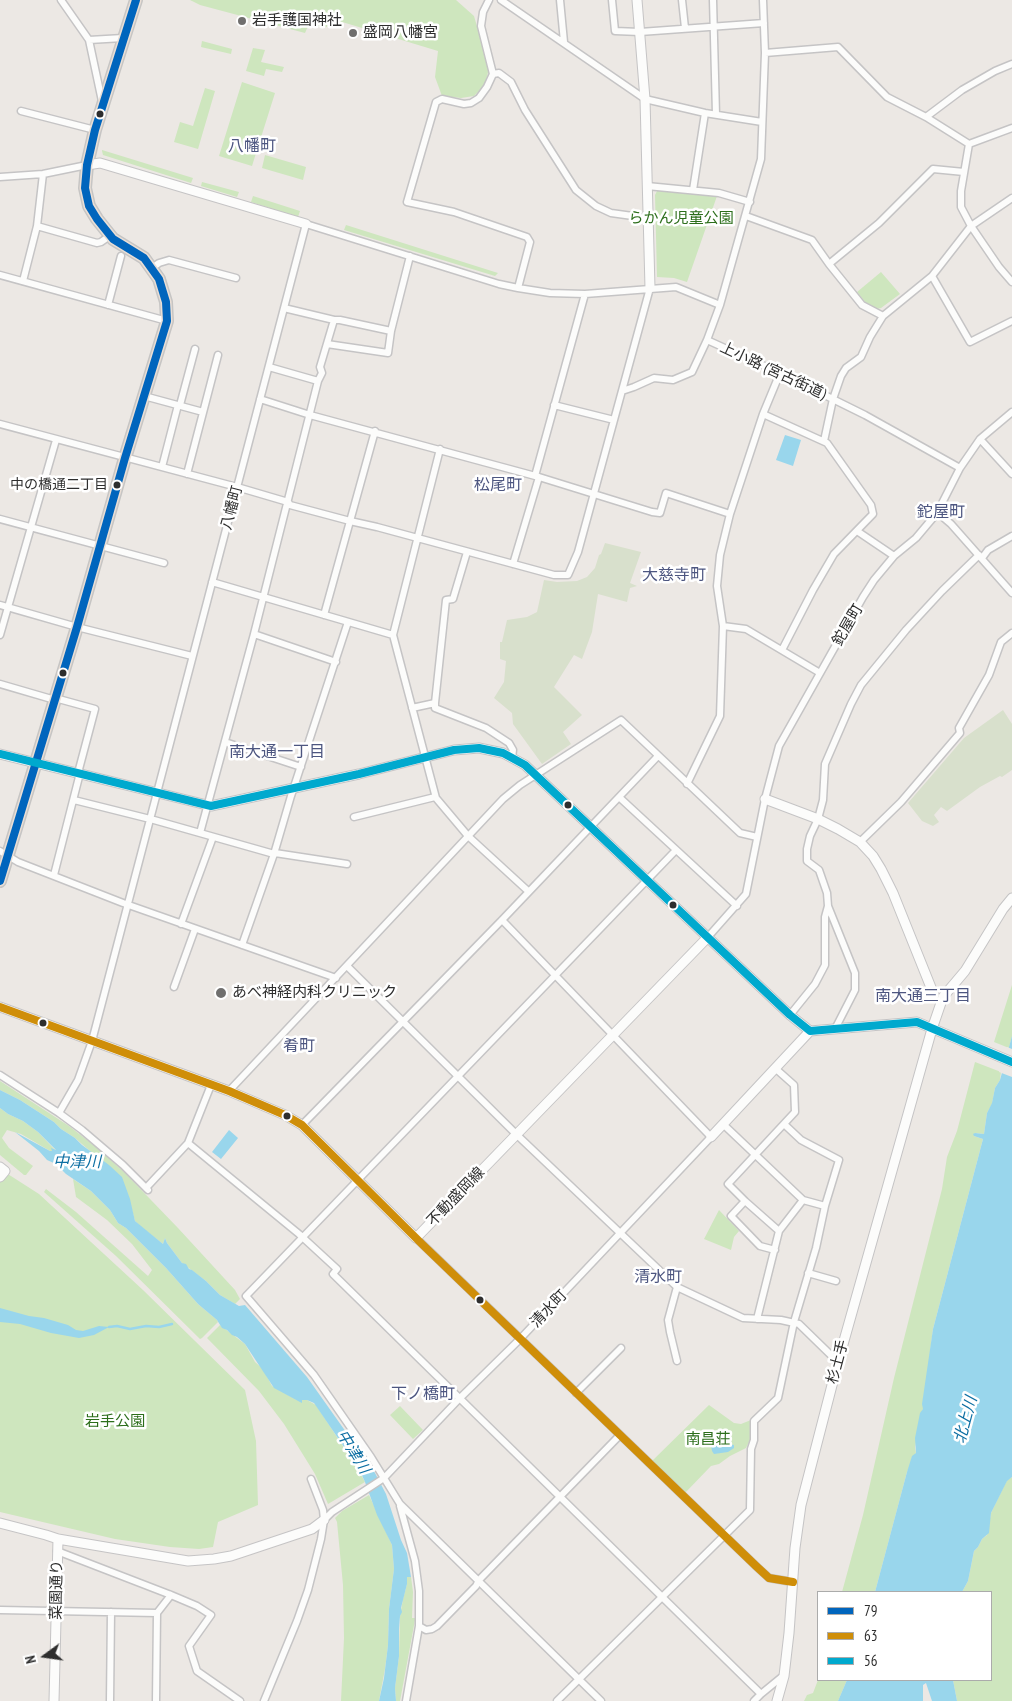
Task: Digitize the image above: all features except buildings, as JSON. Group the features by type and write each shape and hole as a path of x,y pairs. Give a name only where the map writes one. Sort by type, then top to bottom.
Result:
{"highway":[{"path":"0,881 4,853 36,762 78,627 125,458 167,321 166,302 160,279 144,258 113,239 89,206 85,188 87,165 95,130 136,0"}],"street":[{"path":"61,0 89,40 103,108"},
{"path":"489,0 483,12 481,26 493,74 479,98 471,103 464,104 442,99 436,102 407,202 454,212 527,237 530,242 518,288"},
{"path":"501,0 645,99 705,113 762,122"},
{"path":"560,0 564,42"},
{"path":"612,0 615,31 640,32 764,23"},
{"path":"0,424 237,487 288,502 290,505 350,521 554,575 568,575 578,552 595,494 650,288 645,99 637,0"},
{"path":"682,0 685,28"},
{"path":"713,0 716,114"},
{"name":"上小路 (宮古街道)","path":"763,0 765,53 761,159 746,216 708,340 866,415 960,468"},
{"path":"89,40 123,38"},
{"path":"765,53 838,47 887,97 926,117 968,144"},
{"path":"926,117 962,90 995,71 1012,64"},
{"path":"493,74 498,73 511,82 525,110 576,190 596,206 611,213 648,218"},
{"path":"21,112 95,130"},
{"path":"693,190 705,113"},
{"path":"968,144 1012,128"},
{"path":"968,144 961,191 961,207 971,226 1012,282"},
{"path":"0,177 43,174 100,163 499,284 550,293 585,294 676,287 720,304"},
{"path":"829,264 879,222 933,169 964,172"},
{"path":"23,281 37,226 43,174"},
{"path":"647,186 719,193 750,202"},
{"path":"824,441 833,399 841,376 846,368 861,357 870,337 883,316 932,276 971,226 1012,198"},
{"path":"746,216 812,240 862,305 883,316"},
{"name":"八幡町","path":"59,1113 78,1080 92,1041 306,224"},
{"path":"37,226 97,242 101,242 110,235"},
{"path":"108,305 121,256"},
{"path":"326,344 388,353 390,331 410,256"},
{"path":"152,268 159,263 169,260 236,278"},
{"path":"0,275 167,321"},
{"path":"932,276 970,342 1012,321"},
{"path":"513,564 585,294"},
{"path":"284,308 390,331"},
{"path":"200,833 264,596 318,381 322,373 320,367 334,320"},
{"path":"622,391 654,378 674,380 692,372 708,340"},
{"path":"162,468 195,349"},
{"path":"187,474 218,355"},
{"path":"269,367 318,381"},
{"path":"687,784 720,716 723,626 717,586 720,555 730,514 763,414 780,373"},
{"path":"144,396 203,412"},
{"path":"260,399 310,415 537,476 660,514 666,493 730,514"},
{"path":"554,405 614,420"},
{"name":"鉈屋町","path":"708,937 746,894 765,799 779,746 820,673 874,580 894,556 916,538 937,512 960,468 980,439 1012,412"},
{"path":"763,414 827,443 871,505 873,514 834,554 782,650"},
{"path":"324,615 375,431"},
{"path":"980,439 1012,474"},
{"path":"0,635 56,440"},
{"path":"440,449 393,635 436,797 468,836 528,891"},
{"path":"937,512 951,524 1012,593"},
{"path":"0,519 164,563"},
{"path":"857,531 894,556"},
{"path":"790,1015 815,984 825,965 825,916 828,906 828,893 820,870 807,861 807,849 823,800 825,764 851,704 861,685 906,630 980,557 1012,536"},
{"path":"468,552 453,599 446,600 436,708 501,736 509,743 513,750 512,758"},
{"path":"212,582 393,635"},
{"path":"0,605 192,656"},
{"path":"242,945 274,854 348,622"},
{"path":"723,626 746,629 820,673"},
{"path":"860,842 901,802 960,733 959,728 989,675 1001,642 1012,633"},
{"path":"254,634 336,662"},
{"path":"0,684 95,710 54,876"},
{"path":"412,708 435,703"},
{"path":"229,1092 503,799 620,720 740,833 757,837"},
{"path":"225,742 302,767"},
{"path":"0,754 208,805 295,788 454,750 479,748 503,753 525,765 790,1015 810,1031 917,1022 1012,1062"},
{"path":"302,1125 502,920 658,756"},
{"path":"354,817 436,797"},
{"path":"619,797 737,906"},
{"path":"765,799 818,818 860,842 873,856 885,877 914,942 934,995 937,1016"},
{"path":"74,800 274,854 347,864"},
{"path":"181,924 213,837"},
{"path":"602,1701 400,1504 314,1375 246,1296 676,850"},
{"path":"4,853 18,862 127,904 336,978"},
{"name":"杉土手","path":"777,1701 784,1676 801,1505 838,1362 932,1029 943,997 964,971 1012,898"},
{"path":"828,906 855,973 855,990 835,1029"},
{"path":"502,920 711,1137 810,1031"},
{"path":"174,987 195,929"},
{"name":"不動盛岡線","path":"0,1007 211,1085 285,1115 302,1125 416,1238 708,937"},
{"path":"347,966 517,1134 677,1287 743,1318 781,1320 799,1324 838,1362"},
{"path":"934,995 940,996 948,991"},
{"path":"776,1069 794,1085 795,1112 728,1184 779,1231"},
{"path":"0,1075 59,1113 102,1146 147,1189 188,1143 211,1085"},
{"path":"558,1701 750,1510 751,1449 754,1440 754,1421 778,1398 794,1322 839,1160 801,1140 784,1124"},
{"path":"724,1125 804,1200 825,1206"},
{"name":"清水町","path":"324,1520 332,1512 382,1479 520,1339 711,1137"},
{"path":"188,1143 303,1238 337,1269 333,1274 761,1694"},
{"path":"0,1167 5,1171 0,1177"},
{"path":"757,1319 779,1231 804,1200"},
{"path":"745,1201 731,1216 760,1246 775,1250"},
{"path":"416,1238 769,1578 792,1582"},
{"path":"808,1273 836,1281"},
{"path":"677,1287 668,1320 677,1361"},
{"path":"576,1393 621,1348"},
{"path":"419,1626 426,1630 437,1626 620,1435"},
{"path":"264,1701 308,1590 324,1520 323,1510 311,1480"},
{"path":"400,1504 415,1561 419,1591 419,1626 406,1701"},
{"path":"0,1523 58,1539 176,1560 210,1560 231,1556 312,1530 324,1520"},
{"name":"菜園通り","path":"54,1701 58,1539"},
{"path":"57,1551 171,1595 197,1606 211,1615 189,1646 196,1671 240,1701"},
{"path":"156,1701 158,1613 171,1595"},
{"path":"0,1610 158,1613"},
{"path":"110,1701 111,1612"},
{"path":"754,1701 784,1676"}],"green space":[{"path":"190,0 456,0 474,16 489,68 485,85 474,96 461,98 442,96 435,77 438,51 329,18 327,27 309,24 305,33 200,5"},
{"path":"202,41 232,49 231,54 201,47"},
{"path":"253,48 265,50 261,62 284,67 282,72 266,69 264,76 246,71"},
{"path":"242,82 275,93 252,166 219,156"},
{"path":"205,88 215,91 198,149 174,142 180,122 193,126"},
{"path":"102,150 193,178 191,183 103,155"},
{"path":"265,155 306,167 303,180 262,168"},
{"path":"202,182 239,192 237,197 201,186"},
{"name":"らかん児童公園","path":"658,189 717,196 687,282 674,278 657,277 655,195"},
{"path":"253,196 300,211 298,217 251,202"},
{"path":"346,225 498,273 495,276 344,230"},
{"path":"881,272 900,294 877,309 865,302 857,292"},
{"path":"605,543 641,552 630,583 637,586 630,588 627,602 598,594 592,632 582,659 574,655 554,687 582,715 563,732 571,744 542,764 513,724 512,713 494,698 504,682 506,661 500,659 500,642 502,642 507,620 527,617 537,612 544,580 557,582 577,581 587,577 595,568"},
{"path":"1003,710 1012,724 1012,770 980,787 947,811 941,807 934,815 939,822 933,826 922,821 908,803 964,738"},
{"path":"1012,985 1012,1036 1009,1048 994,1042"},
{"path":"975,1062 1001,1072 992,1104 987,1113 984,1134 975,1133 974,1136 983,1139 933,1329 923,1409 915,1447 916,1453 907,1472 875,1591 842,1591 863,1515 894,1378 942,1189 947,1157 957,1131"},
{"path":"0,1081 69,1126 124,1172 235,1290 240,1299 235,1304 220,1295 206,1281 182,1263 165,1238 163,1244 141,1227 135,1221 128,1195 98,1158 54,1122 20,1100 0,1090"},
{"path":"0,1108 38,1132 56,1151 50,1151 21,1134 7,1130 2,1138 9,1148 33,1166 26,1175 0,1155"},
{"name":"岩手公園","path":"0,1169 39,1194 143,1290 245,1390 256,1441 258,1505 218,1522 213,1547 199,1549 170,1547 115,1539 0,1512"},
{"path":"73,1179 91,1191 110,1210 118,1223 126,1228 166,1268 198,1304 217,1320 218,1322 202,1338 200,1339 116,1256 44,1192 46,1189 76,1212 148,1276 152,1270 132,1244 107,1220 76,1197"},
{"path":"719,1210 739,1231 734,1237 731,1250 704,1239"},
{"path":"220,1325 245,1344 255,1362 263,1369 272,1386 297,1400 307,1400 316,1405 365,1482 328,1504 315,1474 284,1424 259,1391 207,1338"},
{"name":"南昌荘","path":"709,1405 734,1423 741,1424 751,1420 751,1438 746,1448 719,1464 711,1466 685,1493 652,1461"},
{"path":"400,1406 423,1430 413,1439 390,1415"},
{"path":"1012,1477 1012,1701 957,1701 953,1681 992,1681 992,1591 963,1591 968,1581 974,1551 987,1535 991,1513 1007,1480"},
{"path":"369,1495 392,1545 394,1569 385,1669 379,1701 341,1701 344,1638 343,1585 337,1522 335,1518 342,1511"},
{"path":"407,1577 411,1577 413,1592 412,1618 415,1618 415,1620 400,1701 396,1701 395,1688 399,1656 400,1616"},
{"path":"818,1681 847,1681 838,1701 804,1701 807,1695 813,1693"}],"water":[{"path":"785,435 801,440 793,466 776,460"},
{"name":"北上川","path":"1012,1036 1012,1477 1007,1481 991,1513 989,1533 982,1539 974,1551 968,1581 963,1591 875,1591 907,1472 912,1456 916,1453 915,1438 920,1413 923,1409 922,1404 933,1329 983,1139 973,1134 984,1134 987,1113 992,1103 995,1088 1000,1080"},
{"name":"中津川","path":"0,1090 20,1100 54,1122 122,1177 135,1221 163,1244 165,1238 182,1263 186,1264 189,1269 206,1281 220,1295 239,1306 245,1305 307,1377 375,1473 386,1494 407,1553 411,1577 407,1577 400,1616 399,1656 395,1688 396,1701 379,1701 388,1645 389,1609 394,1569 392,1545 377,1515 359,1469 314,1403 302,1400 302,1403 274,1388 245,1344 222,1328 217,1320 198,1304 166,1268 126,1228 118,1223 110,1210 91,1191 66,1174 56,1164 47,1160 39,1151 15,1132 50,1151 52,1151 51,1148 56,1150 38,1132 0,1108"},
{"path":"229,1130 238,1138 221,1159 212,1152"},
{"path":"0,1308 44,1318 68,1325 76,1330 83,1331 99,1326 109,1327 94,1335 79,1338 51,1333 20,1324 0,1322"},
{"path":"723,1438 729,1444 734,1445 734,1448 728,1452 714,1454 711,1445 714,1441"},
{"path":"847,1681 953,1681 957,1701 932,1701 926,1683 923,1685 923,1701 838,1701"}],"pier":[{"path":"1007,1047 1012,1049 1012,1077 999,1072"}],"waterway":[{"path":"109,1327 117,1326 130,1329 172,1324"}],"transit line":[{"name":"79","path":"0,881 167,321 166,302 159,279 144,258 113,239 89,206 85,188 87,165 95,130 136,0"},
{"name":"56","path":"0,754 211,806 359,774 454,750 479,748 503,753 525,765 790,1015 810,1031 917,1022 1012,1062"},
{"name":"63","path":"0,1007 229,1091 285,1115 302,1125 423,1245 756,1566 769,1578 793,1582"}],"place":[{"name":"岩手護国神社","path":"242,21"},
{"name":"盛岡八幡宮","path":"353,33"},
{"name":"中の橋通二丁目","path":"117,485"},
{"name":"あべ神経内科クリニック","path":"221,993"}],"district":[{"name":"八幡町","path":"252,146"},
{"name":"松尾町","path":"498,485"},
{"name":"鉈屋町","path":"941,512"},
{"name":"大慈寺町","path":"674,575"},
{"name":"南大通一丁目","path":"277,752"},
{"name":"南大通三丁目","path":"923,996"},
{"name":"肴町","path":"299,1046"},
{"name":"清水町","path":"658,1277"},
{"name":"下ノ橋町","path":"423,1394"}]}
